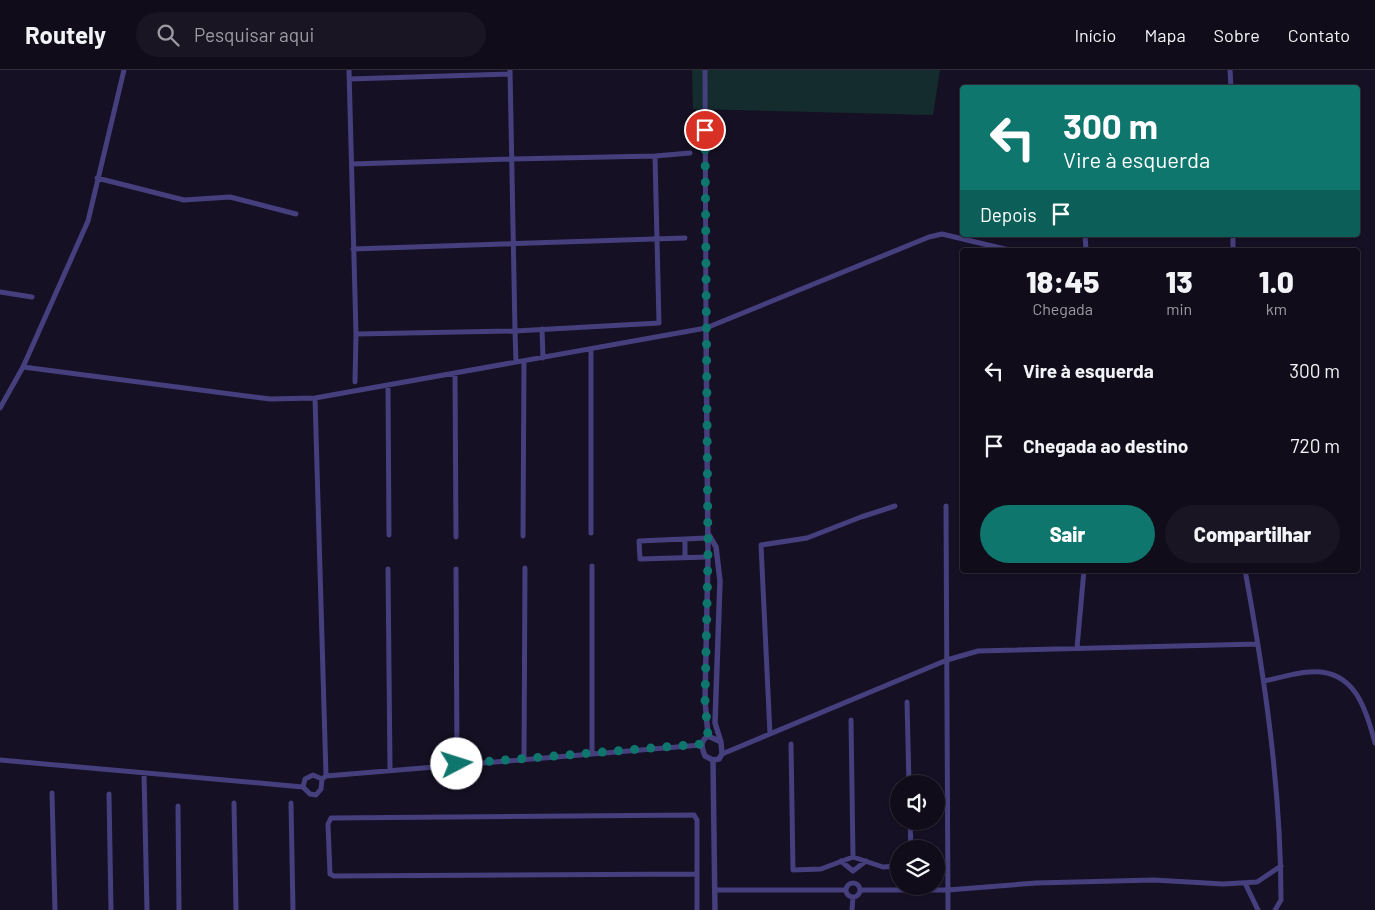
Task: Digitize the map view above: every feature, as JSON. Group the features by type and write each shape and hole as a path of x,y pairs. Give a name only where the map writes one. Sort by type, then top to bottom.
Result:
{"street":[{"path":"0,408 23,367 88,222 124,70"},
{"path":"349,70 356,334 355,382"},
{"path":"704,70 708,531 705,700 708,736"},
{"path":"1230,70 1231,85"},
{"path":"349,79 510,72 516,362"},
{"path":"352,164 655,156 690,153"},
{"path":"356,334 515,331 659,323 655,156"},
{"path":"97,178 184,200 230,196 296,214"},
{"path":"23,367 270,400 315,398 706,328 929,237 942,234 1001,248"},
{"path":"353,249 685,238"},
{"path":"0,292 32,297"},
{"path":"542,329 543,358"},
{"path":"591,349 591,533"},
{"path":"523,536 524,361"},
{"path":"455,373 456,537"},
{"path":"388,385 389,535"},
{"path":"0,760 303,787 310,794 316,795 321,789 324,777 315,398"},
{"path":"770,734 761,545 807,538 896,506"},
{"path":"946,506 948,910"},
{"path":"708,531 716,547 720,581 715,723 721,742 722,754"},
{"path":"708,538 639,541 640,558 708,557"},
{"path":"685,539 685,558"},
{"path":"592,566 592,753"},
{"path":"524,759 525,568"},
{"path":"388,569 390,770"},
{"path":"456,569 457,764"},
{"path":"1077,648 1084,573"},
{"path":"1246,573 1264,681 1279,812 1281,900 1275,910"},
{"path":"708,736 703,739 701,744 705,756 713,760 719,759 722,754 947,660 978,651 1258,644"},
{"path":"1264,681 1310,672 1334,674 1348,683 1360,699 1375,743"},
{"path":"907,702 909,775"},
{"path":"851,720 853,857"},
{"path":"708,736 721,742"},
{"path":"303,787 305,779 313,775 324,777 701,744"},
{"path":"791,744 793,870 821,869 853,857 883,867 890,867"},
{"path":"713,760 715,910"},
{"path":"144,773 147,910"},
{"path":"52,793 55,910"},
{"path":"109,794 111,910"},
{"path":"234,803 236,910"},
{"path":"291,803 293,910"},
{"path":"178,806 179,910"},
{"path":"697,874 334,876 330,874 328,824 331,818 694,815 696,820 698,910"},
{"path":"852,883 853,871 866,861"},
{"path":"841,862 853,871"},
{"path":"860,890 948,890 1036,883 1154,880 1223,884 1257,882 1281,866"},
{"path":"1245,882 1258,910"},
{"path":"846,890 846,886 852,883 859,886 860,890"},
{"path":"715,890 846,890"},
{"path":"846,890 853,897"},
{"path":"852,910 853,897 860,890"}],"green space":[{"path":"692,70 940,70 933,115 693,109"}],"route":[{"path":"457,764 701,744 703,739 708,736 705,700 708,557 705,130"}]}
